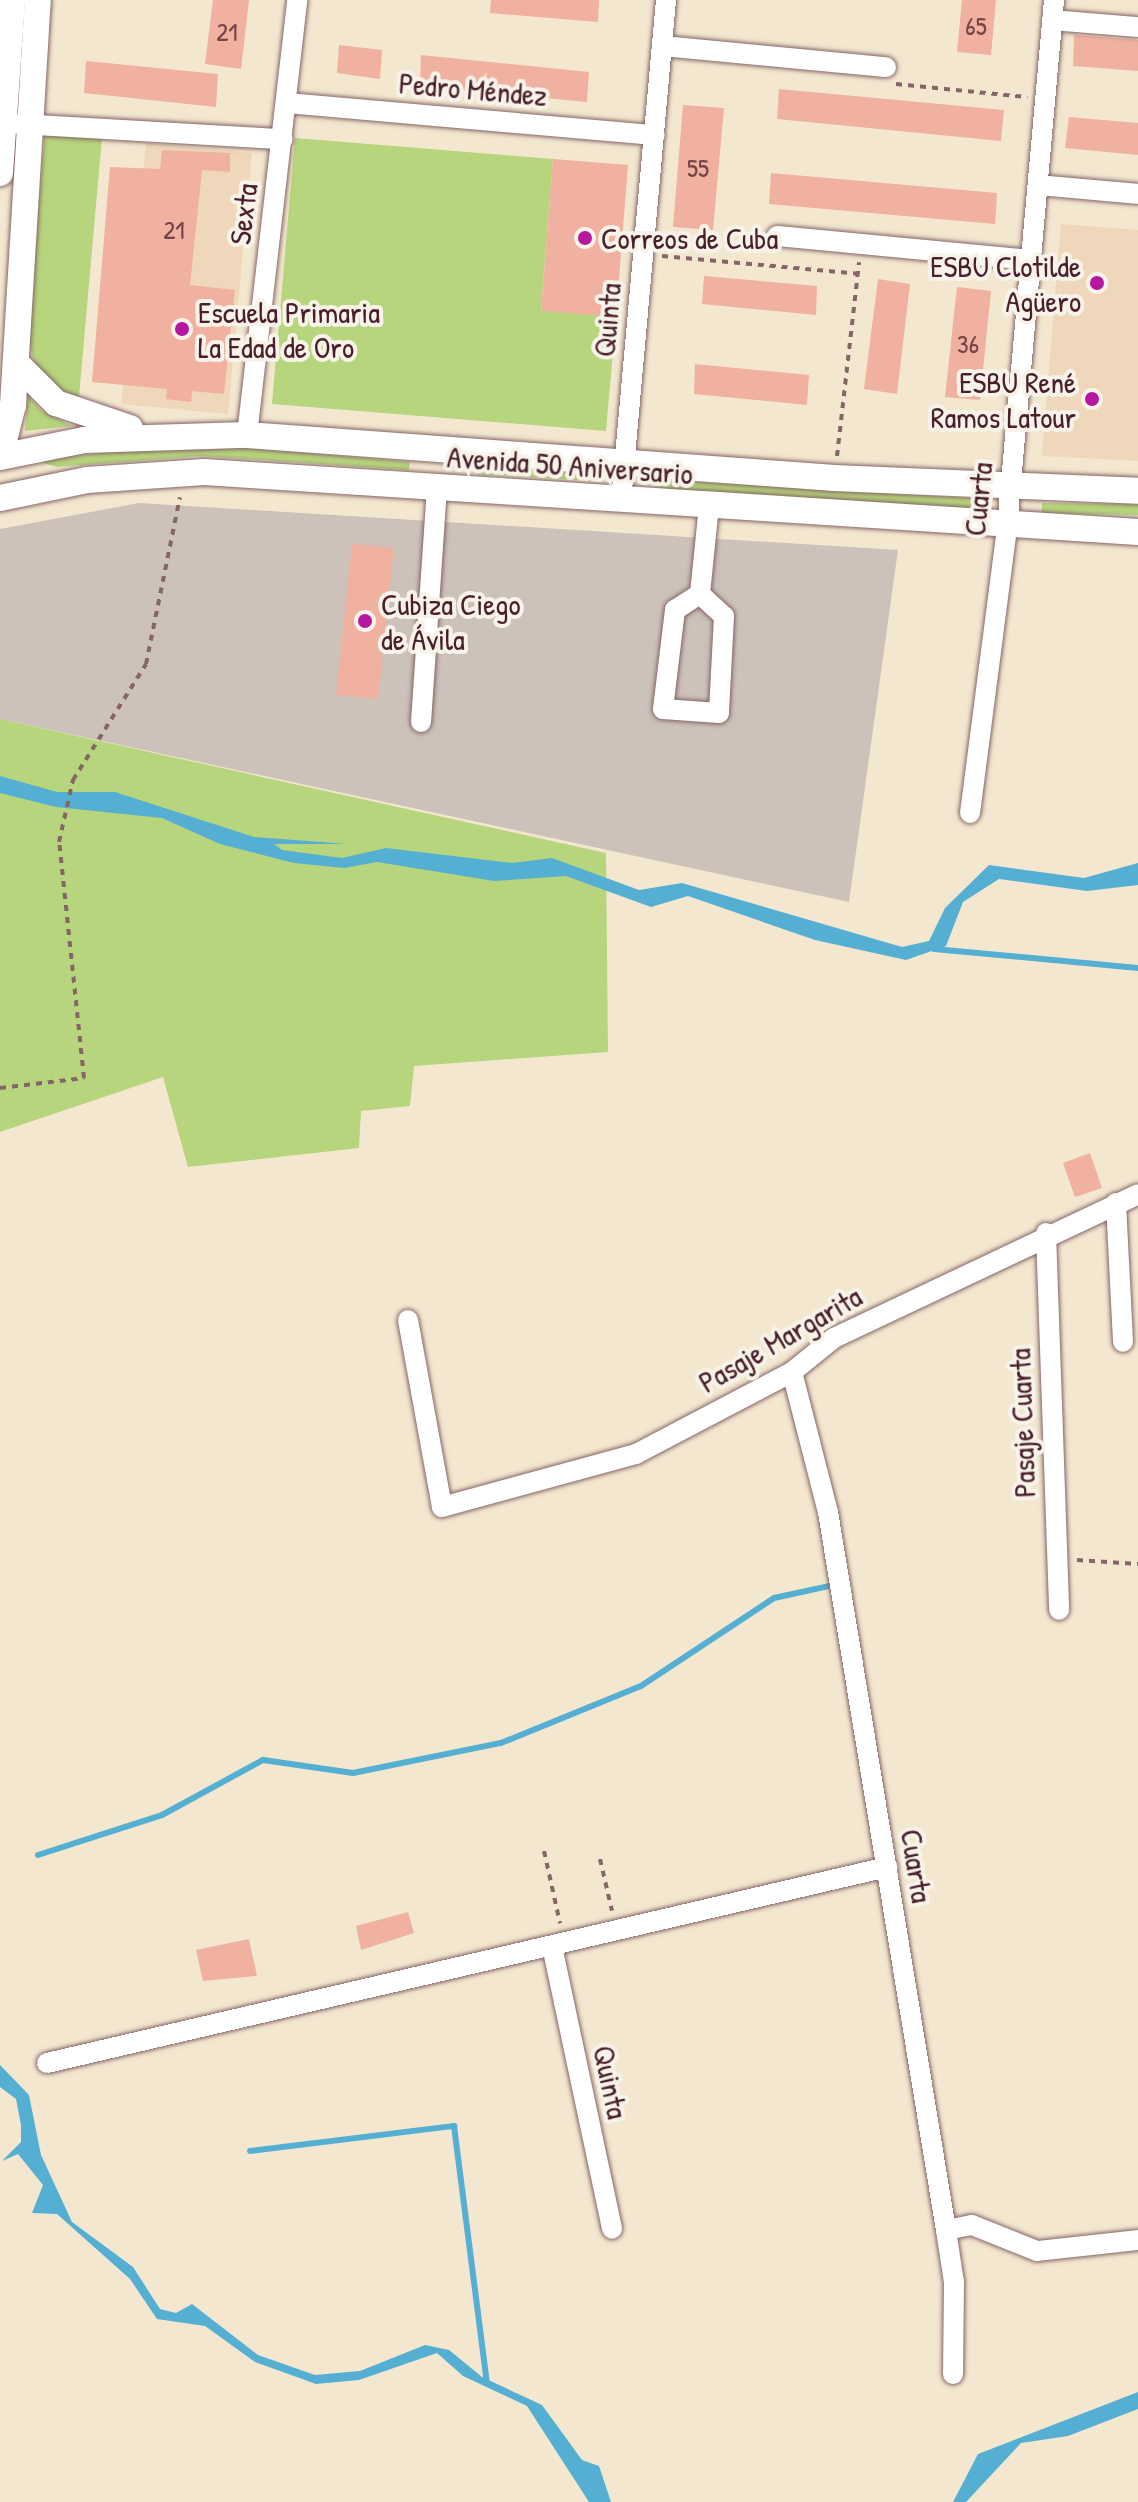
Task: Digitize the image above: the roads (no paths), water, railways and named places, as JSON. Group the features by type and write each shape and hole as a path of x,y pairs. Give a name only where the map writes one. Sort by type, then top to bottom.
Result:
{"main road":[{"path":"12,0 16,363 0,457 47,487"},
{"path":"14,41 38,0"},
{"path":"0,173 11,125"},
{"path":"16,363 75,414 157,433"},
{"name":"Avenida 50 Aniversario","path":"0,457 157,433 247,435 834,478 1010,488 1138,491"},
{"path":"437,488 441,450"},
{"name":"Avenida 50 Aniversario","path":"0,498 47,487 185,472 1007,527 1138,532"}],"street":[{"name":"Sexta","path":"247,435 297,0"},
{"name":"Quinta","path":"621,501 666,0"},
{"path":"1053,10 1138,27"},
{"name":"Cuarta","path":"970,813 1007,527 1053,10"},
{"path":"662,46 886,67"},
{"name":"Pedro Méndez","path":"287,103 655,135"},
{"path":"11,125 283,139"},
{"path":"1038,185 1138,194"},
{"path":"777,236 1031,260"},
{"path":"421,722 437,488"},
{"path":"700,594 709,506"},
{"path":"700,594 724,616 719,713 663,709 675,610 700,594"},
{"name":"Pasaje Margarita","path":"408,1320 442,1507 636,1454 792,1372 834,1338 1046,1233 1138,1194"},
{"path":"1116,1203 1123,1342"},
{"name":"Pasaje Cuarta","path":"1046,1233 1059,1610"},
{"name":"Cuarta","path":"792,1372 828,1512 946,2230 954,2282 953,2374"},
{"path":"47,2063 887,1867"},
{"name":"Quinta","path":"558,1945 612,2229"},
{"path":"946,2230 972,2225 1037,2251 1138,2240"}],"water":[{"path":"0,776 57,792 115,792 254,837 348,844 274,844 282,850 342,858 386,848 512,863 552,858 639,890 682,883 902,947 929,941 945,908 989,865 1084,878 1138,863 1138,885 1087,891 999,879 963,902 946,946 906,960 815,940 688,896 651,907 566,876 494,881 377,862 344,868 294,863 220,844 162,818 56,807 0,793"},
{"path":"0,2065 29,2095 41,2155 72,2222 133,2267 160,2309 176,2313 192,2304 258,2355 315,2375 360,2371 425,2345 449,2350 482,2377 542,2405 582,2460 599,2466 611,2502 589,2502 527,2406 463,2376 437,2353 359,2380 316,2384 255,2362 205,2326 157,2319 130,2279 57,2214 32,2213 43,2185 18,2154 2,2161 21,2142 21,2125 16,2099 0,2087"},
{"path":"1138,2392 1138,2409 1068,2436 1021,2443 966,2502 953,2502 978,2454"}],"waterway":[{"path":"934,949 1138,968"},
{"path":"38,1855 162,1815 263,1760 353,1773 501,1743 641,1686 774,1598 829,1586"},
{"path":"250,2151 454,2126 487,2384"}],"place":[{"name":"Correos de Cuba","path":"585,238"},
{"name":"ESBU Clotilde Agüero","path":"1097,283"},
{"name":"Escuela Primaria La Edad de Oro","path":"182,329"},
{"name":"ESBU René Ramos Latour","path":"1092,399"},
{"name":"Cubiza Ciego de Ávila","path":"365,621"}]}
